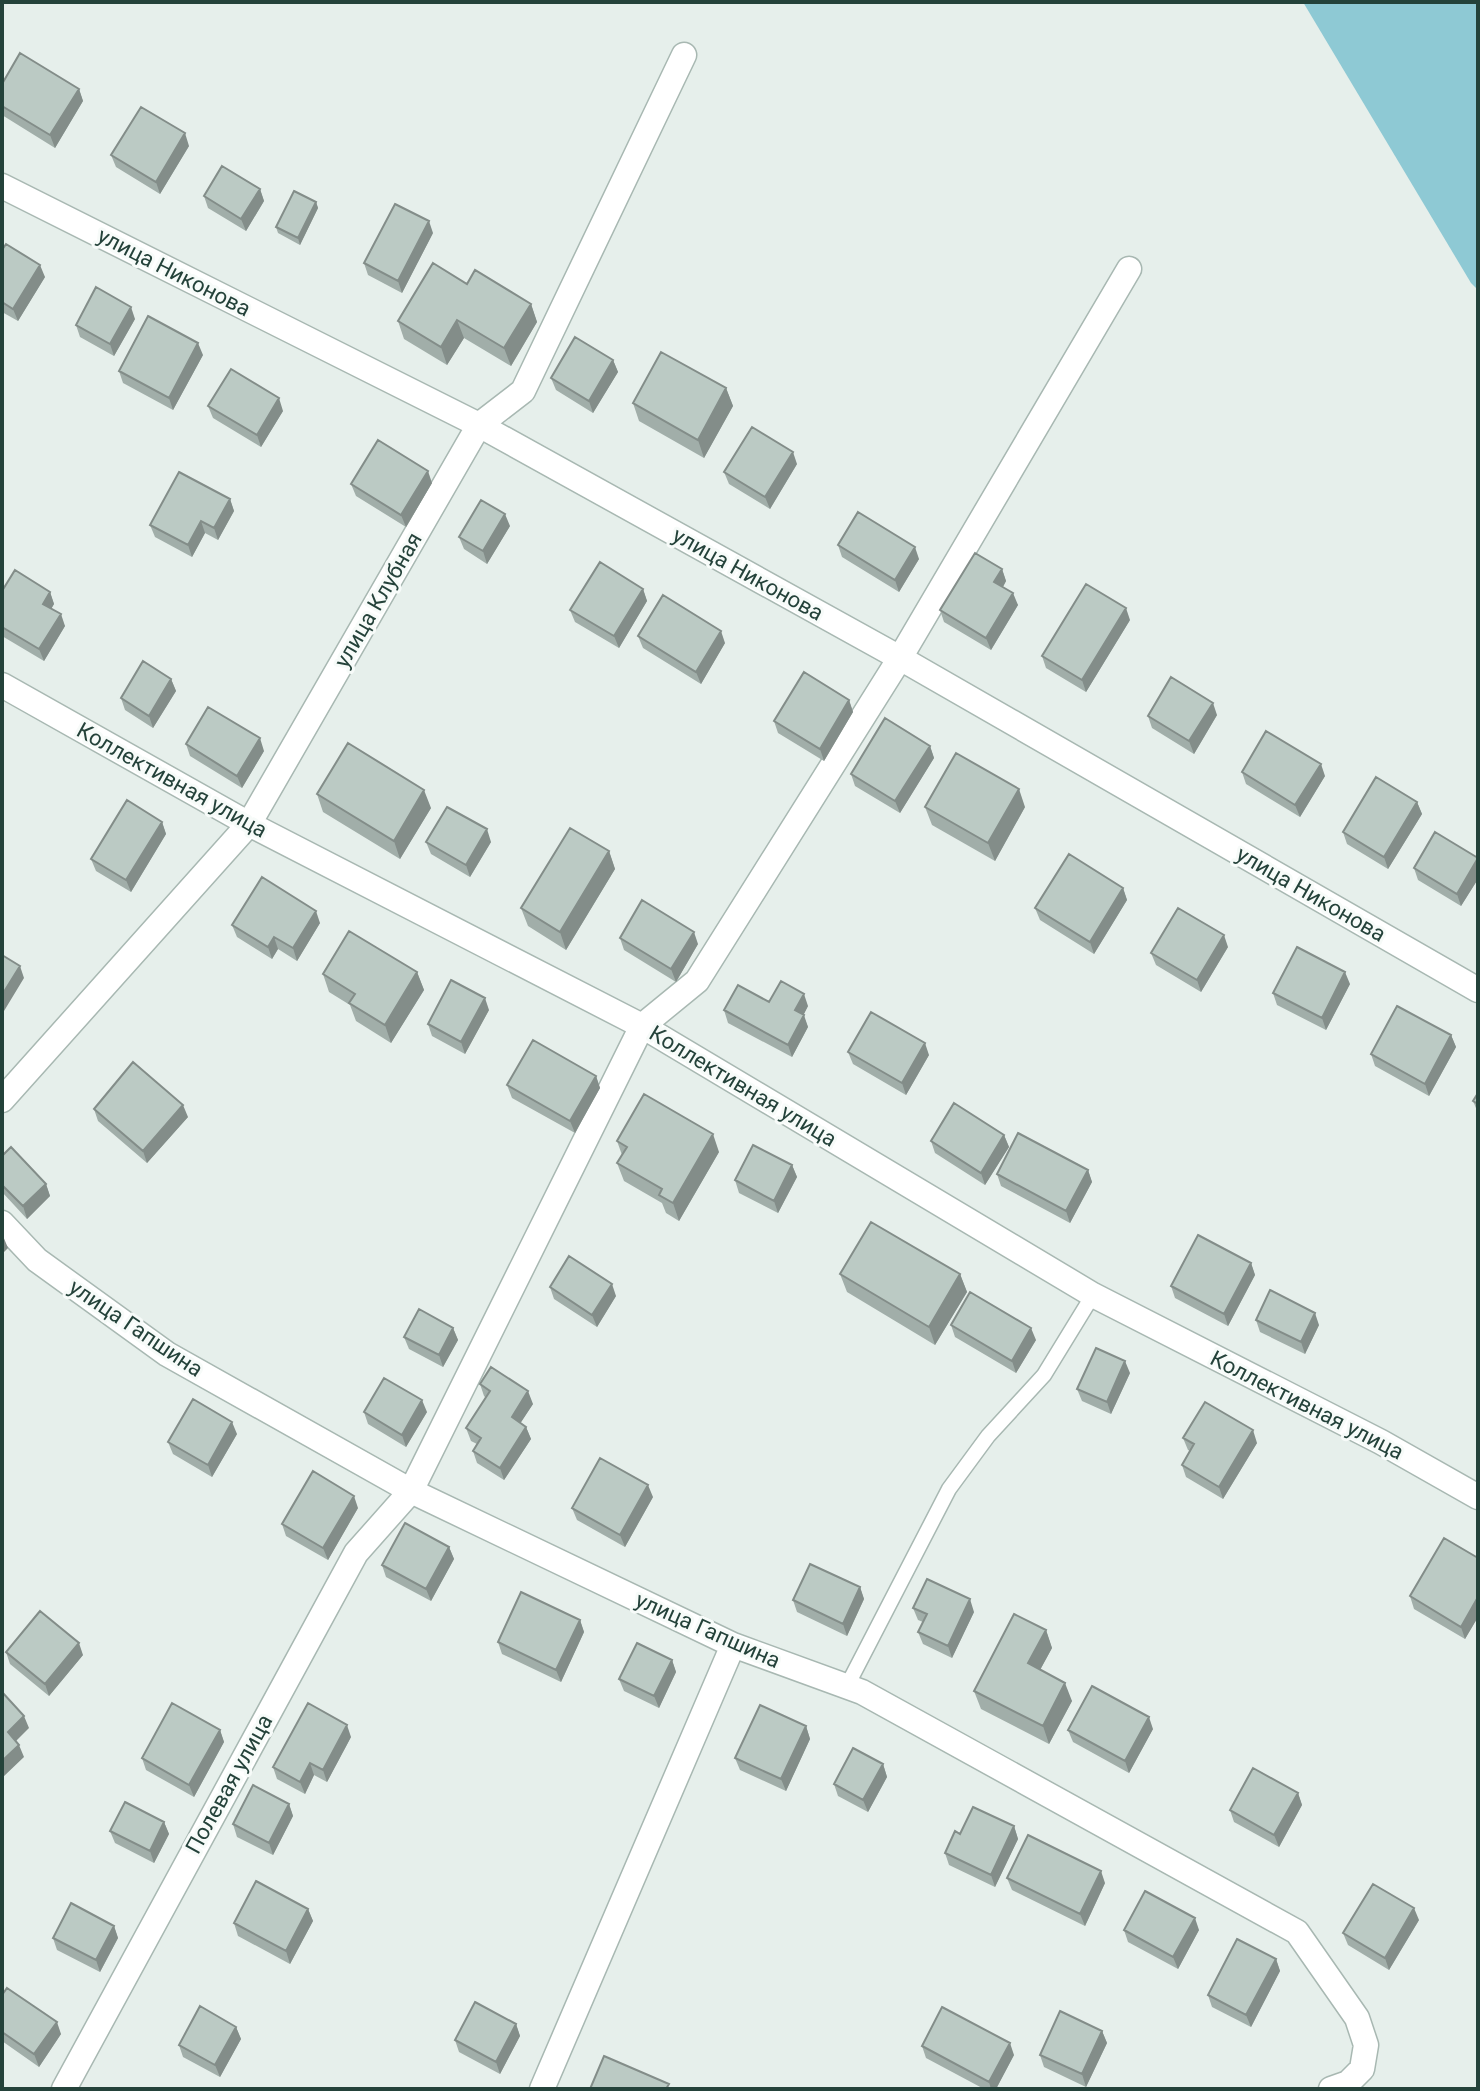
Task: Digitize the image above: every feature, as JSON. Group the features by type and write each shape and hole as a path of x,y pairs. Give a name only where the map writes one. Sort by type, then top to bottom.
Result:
{"street":[{"name":"улица Клубная","path":"2,1100 249,824 479,425 523,391 684,55"},
{"name":"улица Никонова","path":"2,186 479,425 900,658 1478,990"},
{"path":"642,1026 697,981 900,658 1129,269"},
{"name":"Коллективная улица","path":"2,685 249,824 642,1026 1093,1295 1381,1442 1478,1497"},
{"name":"Полевая улица","path":"64,2089 356,1553 411,1491 642,1026"},
{"name":"улица Гапшина","path":"2,1223 37,1260 167,1354 411,1491 733,1645 847,1686 1297,1932 1357,2018 1366,2045 1362,2069 1348,2083 1331,2089"},
{"path":"542,2089 733,1645"}],"lane":[{"path":"847,1686 949,1489 988,1436 1044,1375 1093,1295"}],"water":[{"path":"1303,2 1478,2 1478,290 1471,283"}],"building":[{"path":"20,53 79,89 50,135 2,106 2,84"},
{"path":"141,107 185,133 156,182 111,155"},
{"path":"222,166 260,189 241,219 204,196"},
{"path":"294,191 316,202 298,238 276,227"},
{"path":"395,204 429,221 398,281 364,263"},
{"path":"6,244 40,265 13,309 2,302 2,250"},
{"path":"433,263 467,284 475,270 531,304 504,348 457,320 441,347 398,321"},
{"path":"96,287 131,307 110,344 76,325"},
{"path":"148,316 198,343 169,398 119,371"},
{"path":"575,337 613,360 589,401 551,378"},
{"path":"661,352 726,388 698,440 633,403"},
{"path":"231,369 279,398 257,435 208,406"},
{"path":"752,427 793,452 765,497 724,472"},
{"path":"378,440 428,471 401,515 351,484"},
{"path":"179,472 230,499 214,528 201,521 188,545 150,525"},
{"path":"481,500 505,514 483,551 459,537"},
{"path":"858,512 915,547 895,580 838,545"},
{"path":"975,553 1002,569 994,582 1013,593 986,638 940,610"},
{"path":"600,562 643,589 614,636 570,610"},
{"path":"15,570 50,592 43,604 61,614 39,649 2,627 2,591"},
{"path":"1086,584 1126,608 1082,680 1042,656"},
{"path":"663,595 721,631 696,672 638,636"},
{"path":"143,661 171,679 149,716 121,698"},
{"path":"804,672 849,700 820,749 774,721"},
{"path":"1171,677 1213,703 1189,741 1148,716"},
{"path":"208,707 260,738 237,776 186,744"},
{"path":"885,718 930,746 895,801 851,774"},
{"path":"1266,731 1321,764 1295,805 1242,772"},
{"path":"348,743 424,790 394,841 317,794"},
{"path":"956,753 1019,789 988,843 925,807"},
{"path":"1376,777 1417,802 1384,857 1343,832"},
{"path":"127,800 162,822 126,880 91,859"},
{"path":"447,807 487,829 466,865 426,842"},
{"path":"570,828 609,851 560,932 521,908"},
{"path":"1435,832 1478,858 1457,894 1414,868"},
{"path":"1069,854 1123,888 1090,942 1035,908"},
{"path":"262,877 316,911 293,948 274,937 268,947 232,925"},
{"path":"642,900 694,932 671,969 620,938"},
{"path":"1178,908 1224,935 1197,980 1151,953"},
{"path":"349,931 417,972 385,1025 349,1003 355,994 323,974"},
{"path":"1297,947 1345,972 1322,1018 1273,993"},
{"path":"2,955 20,966 2,995"},
{"path":"451,980 485,998 461,1042 428,1024"},
{"path":"781,981 804,994 795,1010 804,1015 788,1045 724,1010 738,985 769,1002"},
{"path":"1397,1006 1451,1035 1425,1084 1371,1054"},
{"path":"871,1012 925,1043 902,1083 848,1052"},
{"path":"533,1040 596,1076 570,1121 507,1085"},
{"path":"133,1062 183,1105 143,1151 94,1109"},
{"path":"644,1094 713,1134 673,1203 659,1195 662,1189 617,1163 627,1147 617,1141"},
{"path":"954,1103 1004,1135 981,1173 931,1141"},
{"path":"1018,1133 1088,1170 1066,1211 997,1174"},
{"path":"753,1145 792,1165 774,1201 735,1180"},
{"path":"11,1147 46,1184 23,1206 2,1185 2,1156"},
{"path":"871,1222 960,1274 929,1327 840,1274"},
{"path":"1198,1235 1251,1263 1224,1314 1171,1286"},
{"path":"569,1256 612,1284 592,1315 550,1287"},
{"path":"1270,1290 1315,1313 1301,1342 1256,1320"},
{"path":"970,1292 1031,1328 1012,1361 951,1325"},
{"path":"419,1309 453,1328 439,1355 404,1337"},
{"path":"1096,1348 1125,1361 1107,1402 1077,1389"},
{"path":"491,1367 528,1391 512,1417 526,1427 500,1468 473,1451 481,1438 466,1428 490,1391 480,1384"},
{"path":"384,1378 422,1400 402,1435 364,1412"},
{"path":"193,1399 232,1422 208,1465 168,1442"},
{"path":"1205,1402 1253,1430 1219,1487 1182,1465 1194,1444 1183,1438"},
{"path":"600,1458 648,1485 620,1535 572,1508"},
{"path":"313,1471 354,1496 323,1548 282,1524"},
{"path":"405,1523 449,1547 426,1589 382,1565"},
{"path":"1444,1538 1478,1558 1478,1597 1461,1627 1410,1596"},
{"path":"810,1564 860,1587 843,1624 793,1600"},
{"path":"927,1579 970,1599 948,1646 918,1632 927,1614 913,1608"},
{"path":"521,1592 580,1620 556,1670 498,1642"},
{"path":"40,1611 79,1643 45,1684 6,1652"},
{"path":"1014,1614 1046,1630 1028,1663 1065,1683 1043,1726 974,1691"},
{"path":"637,1643 672,1660 654,1696 619,1679"},
{"path":"1092,1686 1149,1717 1125,1761 1068,1730"},
{"path":"2,1692 24,1716 8,1732 19,1745 2,1761"},
{"path":"172,1703 220,1730 189,1785 142,1758"},
{"path":"308,1703 347,1725 323,1770 310,1763 300,1782 273,1767"},
{"path":"760,1705 806,1726 781,1779 735,1758"},
{"path":"853,1748 883,1764 863,1800 834,1784"},
{"path":"1253,1768 1298,1793 1274,1835 1230,1810"},
{"path":"253,1785 289,1804 269,1843 233,1824"},
{"path":"125,1802 164,1822 150,1851 110,1831"},
{"path":"973,1807 1014,1826 991,1875 945,1853 955,1831 960,1834"},
{"path":"1028,1835 1101,1871 1080,1914 1007,1878"},
{"path":"256,1881 308,1909 286,1951 234,1923"},
{"path":"1373,1884 1414,1908 1385,1958 1343,1933"},
{"path":"1145,1891 1195,1918 1173,1957 1124,1930"},
{"path":"71,1903 114,1926 96,1960 53,1938"},
{"path":"1237,1939 1276,1959 1246,2015 1208,1995"},
{"path":"7,1988 57,2022 34,2054 2,2032 2,1995"},
{"path":"475,2002 516,2024 496,2062 455,2040"},
{"path":"200,2006 236,2027 215,2065 179,2045"},
{"path":"942,2007 1010,2043 989,2082 922,2046"},
{"path":"1060,2011 1102,2031 1082,2074 1040,2055"},
{"path":"604,2056 669,2084 666,2089 590,2089"}]}
